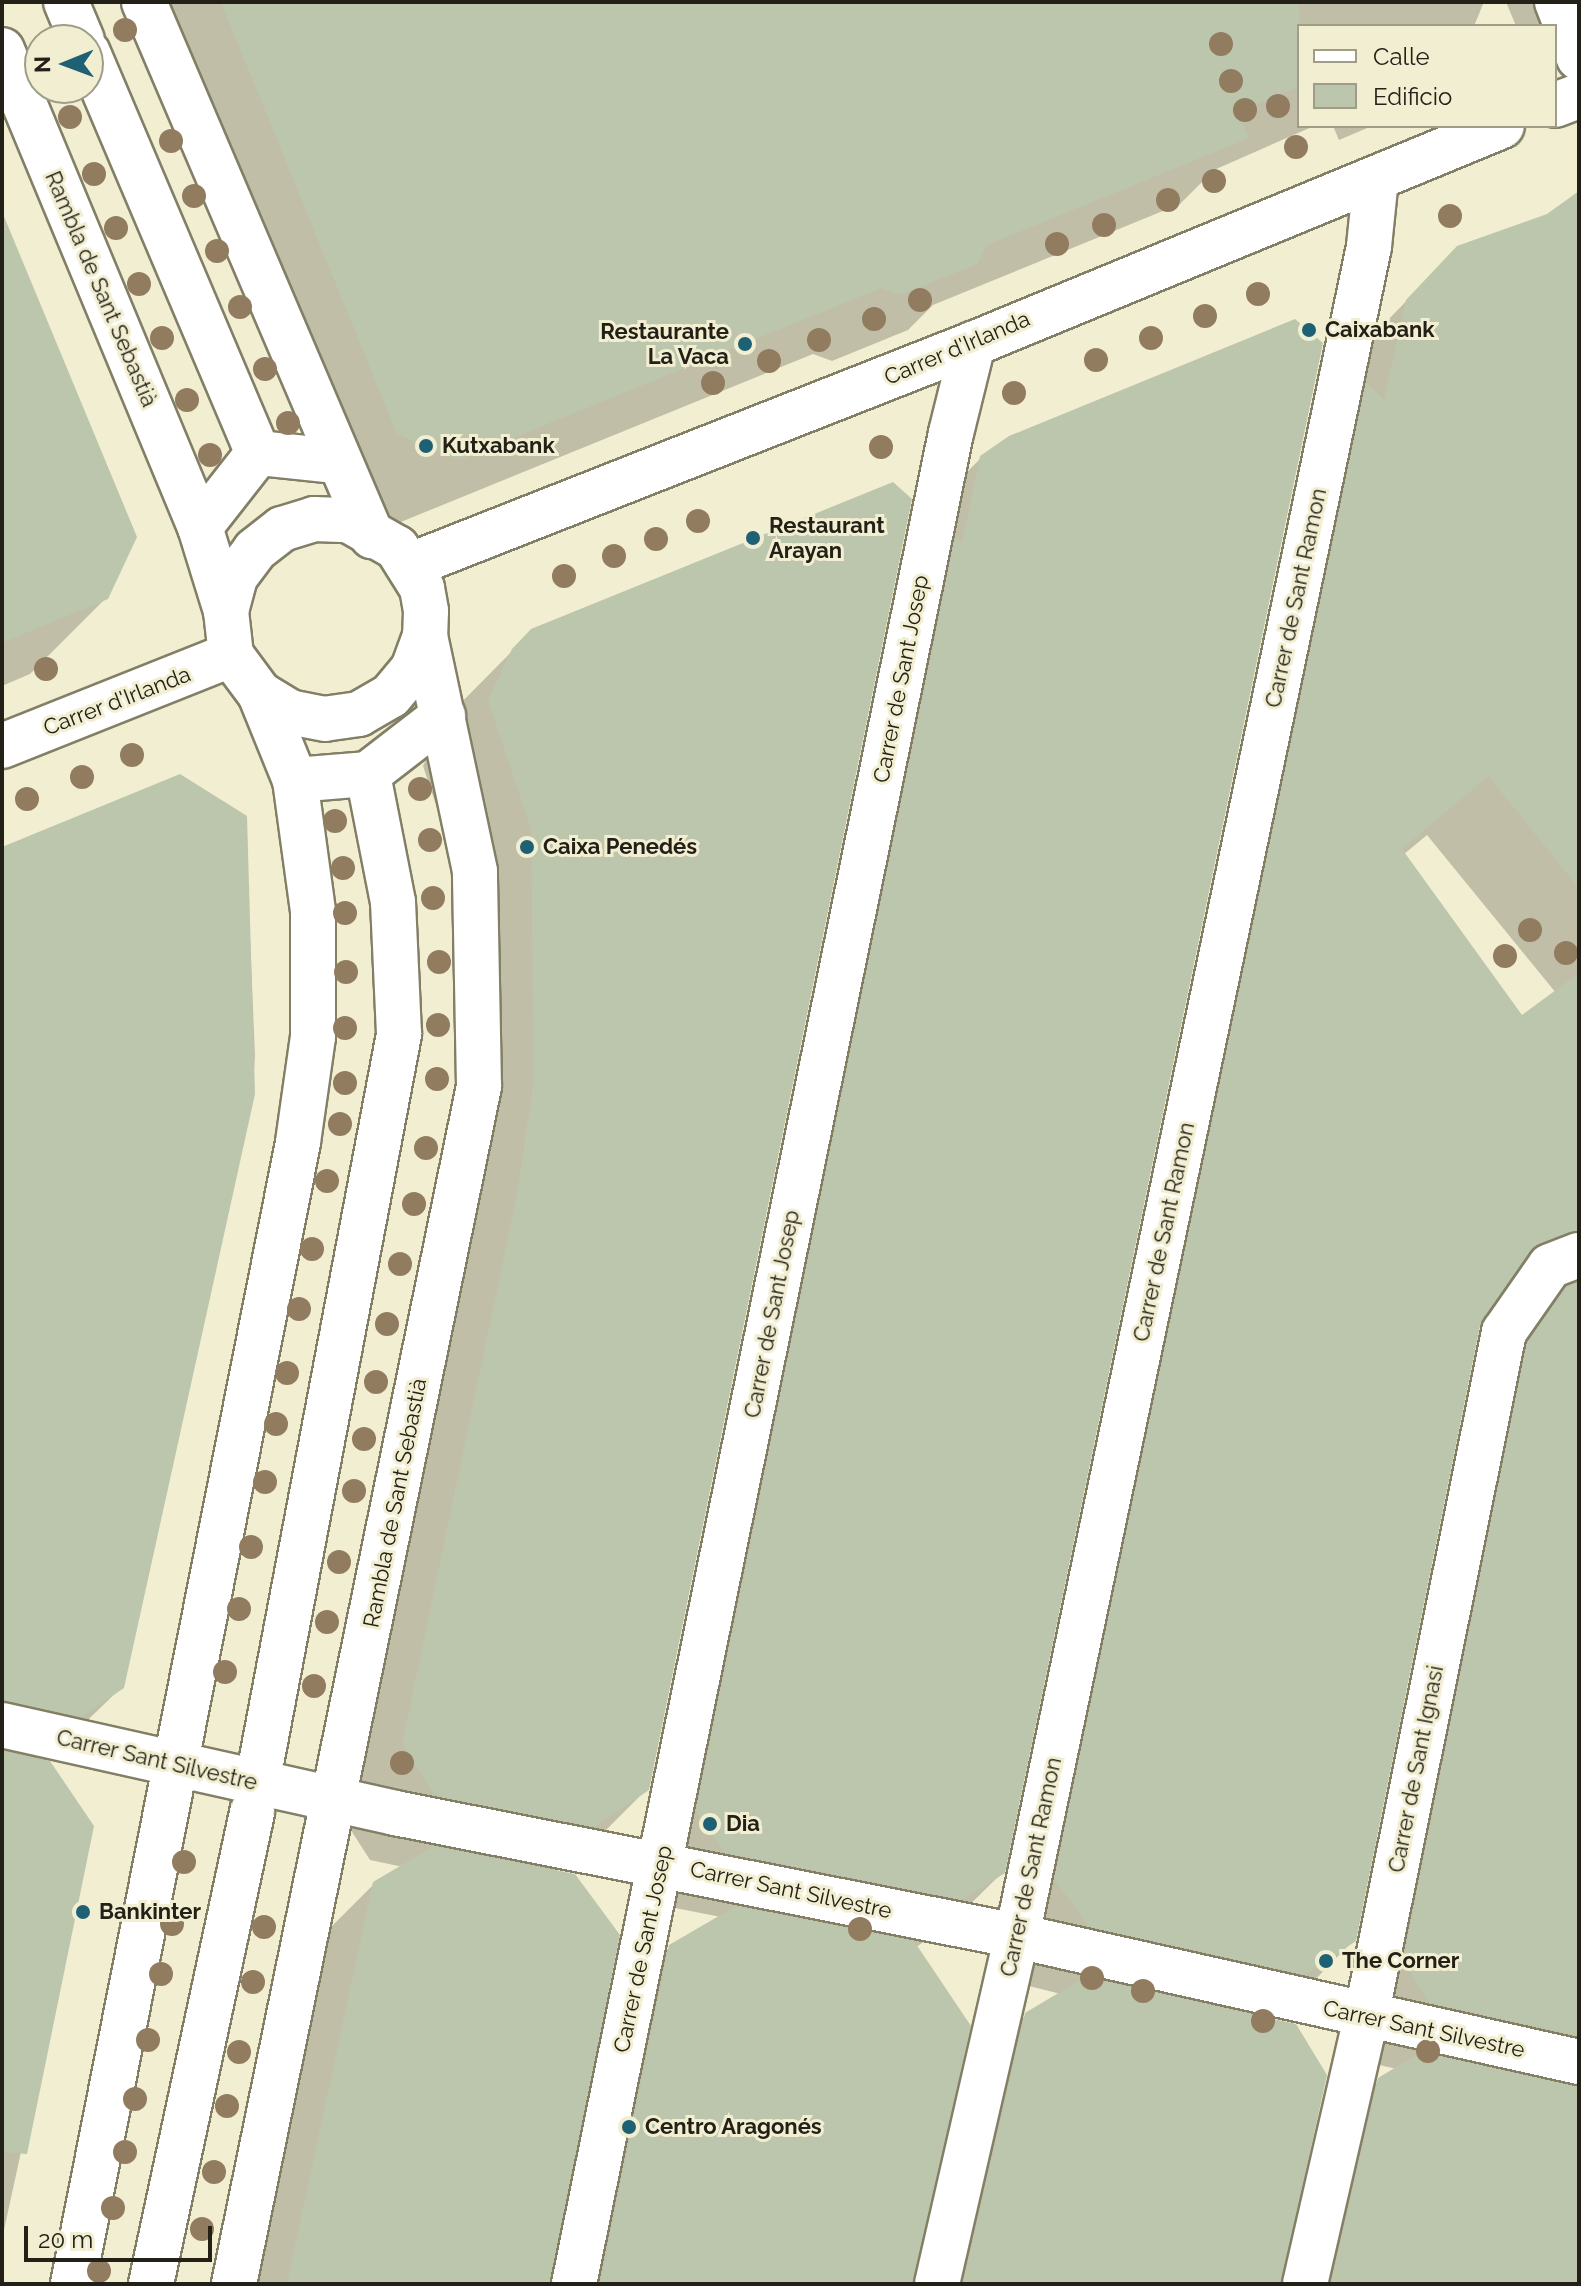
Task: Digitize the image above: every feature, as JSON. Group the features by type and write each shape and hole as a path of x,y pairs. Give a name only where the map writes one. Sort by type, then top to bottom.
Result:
{"street":[{"path":"66,2 75,24"},
{"path":"144,2 336,461 372,536"},
{"path":"1557,2 1579,58"},
{"name":"Rambla de Sant Sebastià","path":"2,50 200,527 226,611"},
{"path":"104,91 258,453"},
{"path":"1557,104 1579,96"},
{"name":"Carrer d'Irlanda","path":"411,565 973,344 1497,128"},
{"name":"Carrer de Sant Ramon","path":"937,2284 1017,1936 1369,246 1376,178"},
{"name":"Carrer de Sant Josep","path":"574,2284 951,433 973,344"},
{"path":"258,453 336,461"},
{"path":"200,527 258,453"},
{"path":"73,2284 298,1142 313,1037 313,911 295,780 260,694 231,655 226,611 235,577 255,550 282,529 314,519 348,520 397,548 411,565 426,611 425,636 413,669 390,696 359,714 325,719 290,712 260,694"},
{"name":"Rambla de Sant Sebastià","path":"234,2284 479,1086 475,871 425,636"},
{"name":"Carrer d'Irlanda","path":"2,746 231,655"},
{"path":"295,780 368,774 443,716"},
{"path":"262,1758 399,1034 393,902 368,774"},
{"name":"Carrer de Sant Ignasi","path":"1305,2284 1366,2017 1504,1332 1565,1261"},
{"name":"Carrer Sant Silvestre","path":"2,1725 335,1799 1017,1936 1366,2017 1579,2062"},
{"path":"151,2284 252,1812"}],"building":[{"path":"221,2 1299,2 1297,88 1238,112 1249,138 987,245 977,264 900,295 881,288 459,460 397,434"},
{"path":"1579,191 1579,888 1488,776 1402,849 1522,1015 1579,973 1579,1231 1530,1251 1480,1326 1356,1941 1305,1975 1089,1927 1054,1879 1366,383 1384,400 1406,300 1457,246 1547,214"},
{"path":"3,214 137,537 108,599 2,643"},
{"path":"1295,319 1323,343 1005,1873 962,1900 725,1853 696,1811 955,537 962,543 980,456 1009,436"},
{"path":"893,482 912,499 649,1790 594,1827 435,1796 402,1744 517,1194 534,1079 531,829 488,700 512,649 531,629"},
{"path":"180,774 247,816 255,1094 124,1688 81,1717 2,1701 2,847"},
{"path":"1579,1282 1579,2036 1430,2003 1403,1961 1527,1342 1566,1287"},
{"path":"2,1751 50,1761 94,1826 27,2154 2,2152"},
{"path":"434,1846 575,1874 620,1935 550,2284 287,2284 373,1882"},
{"path":"736,1906 914,1941 971,2026 913,2284 600,2284 669,1945"},
{"path":"1085,1977 1296,2024 1327,2075 1281,2284 963,2284 1025,2013"},
{"path":"1421,2052 1579,2086 1579,2284 1331,2284 1378,2078"}],"place":[{"name":"Caixabank","path":"1309,330"},
{"name":"Restaurante La Vaca","path":"745,344"},
{"name":"Kutxabank","path":"426,446"},
{"name":"Restaurant Arayan","path":"753,538"},
{"name":"Caixa Penedés","path":"527,847"},
{"name":"Dia","path":"710,1824"},
{"name":"Bankinter","path":"83,1912"},
{"name":"The Corner","path":"1326,1961"},
{"name":"Centro Aragonés","path":"629,2127"}]}
